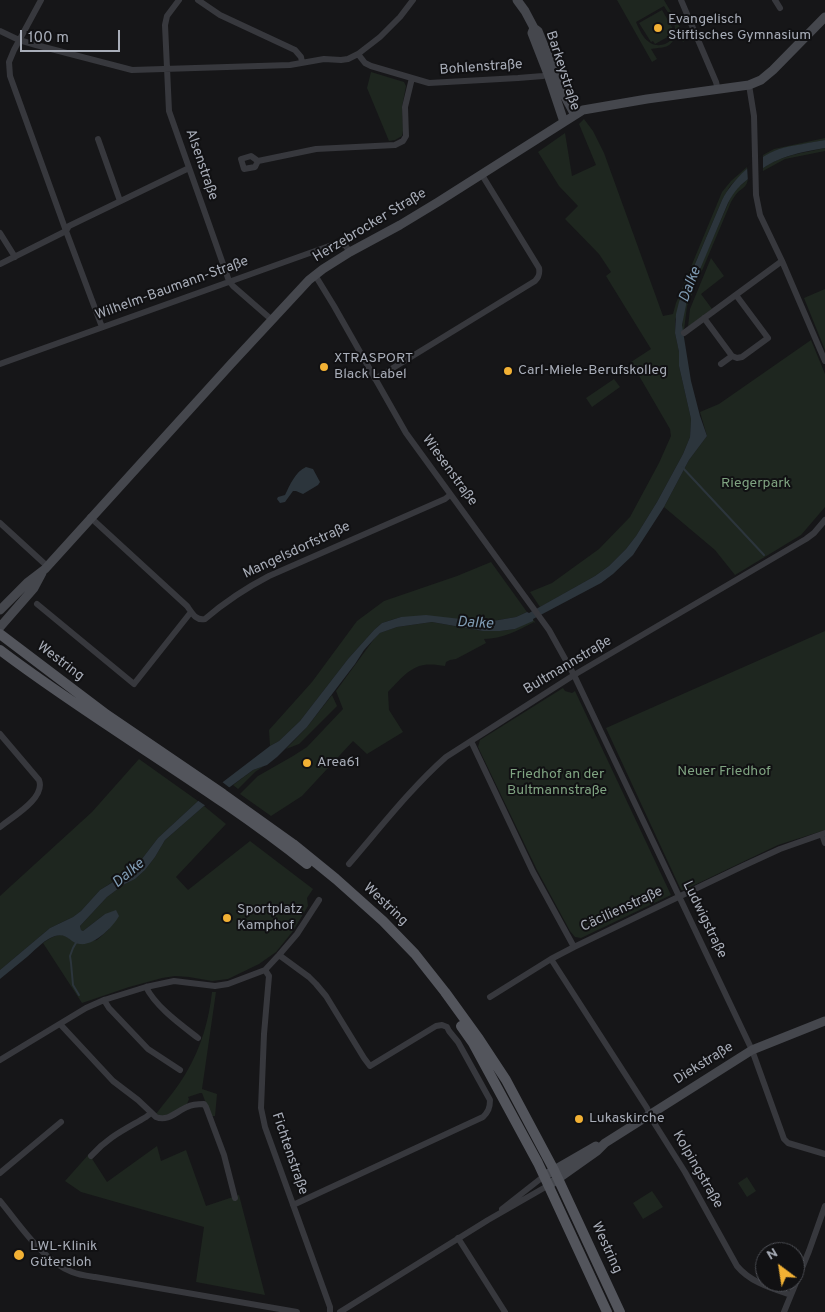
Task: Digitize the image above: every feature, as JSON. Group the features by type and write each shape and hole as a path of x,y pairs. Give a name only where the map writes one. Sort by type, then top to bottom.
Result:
{"main road":[{"name":"Westring","path":"0,634 210,789 293,844 383,921 415,954 445,992 500,1072 556,1174 620,1312"},
{"name":"Westring","path":"0,650 38,678 210,789"},
{"name":"Westring","path":"220,796 331,883 380,928 411,960 441,997 473,1043 510,1109 546,1180 607,1312"}],"street":[{"path":"41,0 9,62 10,76 102,327"},
{"name":"Alsenstraße","path":"179,0 167,16 165,24 169,111 229,281 272,320"},
{"path":"198,0 220,15 295,50 301,57 302,62"},
{"path":"0,31 36,46 132,70 290,65 324,59 348,59 358,54 380,37 400,17 413,0"},
{"name":"Barkeystraße","path":"516,0 525,11 534,28 532,33 575,114"},
{"path":"681,0 718,90"},
{"path":"775,0 780,8"},
{"path":"825,17 766,76 749,85 754,116 756,194 760,215 825,361"},
{"name":"Bohlenstraße","path":"358,54 371,66 429,84 518,78 552,73"},
{"name":"Barkeystraße","path":"552,73 564,122"},
{"path":"258,161 316,149 395,145 403,141 406,136 405,107 412,78"},
{"name":"Herzebrocker Straße","path":"0,610 46,567 90,517 315,275 350,252 400,225 482,175 585,109 749,85"},
{"path":"98,140 120,201"},
{"path":"0,264 66,231 69,226 189,168"},
{"path":"375,379 536,281 539,276 539,268 482,175"},
{"path":"0,233 15,257"},
{"name":"Wilhelm-Baumann-Straße","path":"0,364 332,245 345,245 350,252"},
{"path":"684,333 782,261"},
{"name":"Wiesenstraße","path":"315,275 406,433 539,616 574,675"},
{"path":"704,318 732,356 742,357 768,338 736,295"},
{"path":"721,364 732,356"},
{"name":"Mangelsdorfstraße","path":"191,612 199,620 205,619 250,585 445,499 450,495"},
{"path":"37,604 134,684 191,612 187,606 90,517"},
{"name":"Bultmannstraße","path":"349,864 434,767 446,757 574,675 806,539 825,520"},
{"path":"0,523 46,567"},
{"name":"Herzebrocker Straße","path":"0,627 34,588 46,567"},
{"name":"Ludwigstraße","path":"574,675 752,1050 784,1139 788,1143 825,1154"},
{"path":"0,734 39,780 40,789 32,802 0,827"},
{"path":"471,742 533,872 574,947"},
{"path":"824,834 825,842"},
{"name":"Cäcilienstraße","path":"490,997 574,947 780,849 824,834"},
{"path":"0,1060 86,1008 104,1000 146,987 174,981 215,986 228,984 265,970 296,934 319,900"},
{"path":"279,955 309,978 326,996 370,1066 436,1026 442,1025 447,1027 458,1042 490,1100 490,1107 483,1118 293,1205"},
{"name":"Kolpingstraße","path":"552,959 647,1108 737,1266 750,1279 791,1295"},
{"name":"Fichtenstraße","path":"265,970 269,976 261,1108 265,1127 330,1307 330,1312"},
{"path":"146,987 149,993 171,1016 198,1038"},
{"path":"104,1000 109,1008 148,1049 180,1070"},
{"name":"Diekstraße","path":"340,1312 488,1220 546,1180 597,1151 604,1144 650,1114 752,1050 825,1021"},
{"path":"60,1024 113,1081 160,1119 168,1118 188,1106 204,1104 224,1155 235,1198"},
{"path":"92,1156 111,1137 151,1113"},
{"path":"0,1173 61,1122"},
{"name":"Diekstraße","path":"488,1220 534,1182 546,1180"},
{"path":"0,1201 48,1257 74,1272 297,1312"},
{"path":"784,1312 817,1231 825,1206"},
{"path":"458,1238 505,1312"}],"green space":[{"path":"617,0 664,0 687,39 683,42 678,33 670,45 651,49 657,59 652,62","holes":["664,6 673,22 675,33 670,41 662,45 653,44 645,38 636,22"]},
{"path":"662,10 673,29 671,30 673,34 655,44 653,41 651,42 639,23"},
{"path":"371,72 404,82 406,86 402,107 402,136 395,140 389,141 367,88"},
{"path":"584,119 593,131 604,153 663,316 673,314 722,192 731,181 747,167 747,169 730,186 722,200 692,271 675,320 679,366 691,419 690,437 683,454 657,502 626,549 609,566 595,576 540,607 530,592 552,583 599,549 630,517 671,436 670,429 631,362 651,349 606,276 611,272 599,254 565,219 578,206 559,186 538,152 565,133 572,176 596,165 579,124"},
{"path":"825,138 825,140 779,149 763,157 763,155 774,149"},
{"path":"825,148 825,151 785,159 763,171 763,168 785,157"},
{"path":"748,179 746,185 731,202 687,306 684,330 682,331 685,306 693,283 734,191"},
{"path":"711,258 724,276 701,294 712,309 688,327 690,309"},
{"path":"825,289 825,350 804,298"},
{"name":"Riegerpark","path":"811,340 825,374 825,507 801,535 735,575 715,550 664,507 689,460 707,436 700,412 719,404"},
{"path":"614,379 620,387 592,407 586,398"},
{"path":"491,562 527,612 516,617 487,622 401,617 382,623 348,659 300,721 279,741 270,746 269,730 312,682 357,621 384,601 457,576"},
{"path":"533,619 536,624 534,622 504,636 484,639 486,643 456,659 446,662 445,666 424,665 409,672 388,692 389,710 403,732 367,754 353,741 302,796 271,816 240,794 258,776 307,747 343,709 336,691 380,633 397,627 432,622 483,631 500,631 515,629"},
{"name":"Neuer Friedhof","path":"825,631 825,830 778,845 681,890 606,728"},
{"name":"Friedhof an der Bultmannstraße","path":"563,688 565,691 572,693 575,691 671,895 581,938 575,937 570,931 537,870 478,747 480,740"},
{"path":"332,695 337,706 299,744 286,749 307,727"},
{"path":"139,759 198,801 158,838 138,864 130,871 100,890 73,917 50,928 0,970 0,896 92,812"},
{"path":"264,766 238,789 233,785 253,770"},
{"name":"Sportplatz Kamphof","path":"204,806 226,824 176,877 188,890 250,841 313,889 307,898 308,906 293,931 276,952 259,964 228,979 212,981 175,976 162,978 82,1003 43,943 60,935 76,943 97,940 109,929 105,914 83,931 80,926 107,897 135,879 145,870 165,840"},
{"path":"212,992 216,992 202,1089 217,1094 215,1116 211,1116 202,1093 188,1097 187,1104 172,1113 162,1116 156,1114 183,1078 196,1054 209,1013"},
{"path":"157,1146 161,1161 186,1150 206,1206 239,1195 265,1295 196,1282 204,1227 81,1192 65,1181 89,1154 107,1182"},
{"path":"747,1177 756,1191 747,1197 738,1183"},
{"path":"652,1191 663,1207 643,1219 633,1203"}],"water":[{"name":"Dalke","path":"825,140 825,148 786,157 761,169 741,185 728,203 687,300 682,325 691,381 707,436 689,460 664,507 633,555 601,583 515,629 483,631 432,622 397,627 380,633 364,650 307,727 277,757 267,765 253,770 204,806 165,840 145,870 135,879 107,897 80,926 83,931 105,914 116,910 119,916 108,930 97,939 85,944 77,943 63,935 51,937 0,979 0,970 50,928 73,917 100,890 131,871 158,838 198,801 279,741 300,721 348,659 382,623 401,617 426,615 487,622 516,617 527,612 529,613 595,576 609,566 626,549 657,502 690,437 691,419 679,366 679,352 675,333 676,314 679,302 722,200 732,184 762,157 779,149"},
{"path":"306,467 313,469 320,482 318,485 303,494 293,491 285,502 280,503 277,499 278,497 285,495 296,475"}],"pier":[{"path":"763,154 763,171 748,182 747,166"},
{"path":"221,781 230,788 206,806 197,800"}],"waterway":[{"path":"682,467 764,555"},
{"path":"77,941 70,956 73,985 79,995"}],"place":[{"name":"Evangelisch Stiftisches Gymnasium","path":"658,28"},
{"name":"XTRASPORT Black Label","path":"324,367"},
{"name":"Carl-Miele-Berufskolleg","path":"508,371"},
{"name":"Area61","path":"307,763"},
{"name":"Sportplatz Kamphof","path":"227,918"},
{"name":"Lukaskirche","path":"579,1119"},
{"name":"LWL-Klinik Gütersloh","path":"19,1255"}]}
